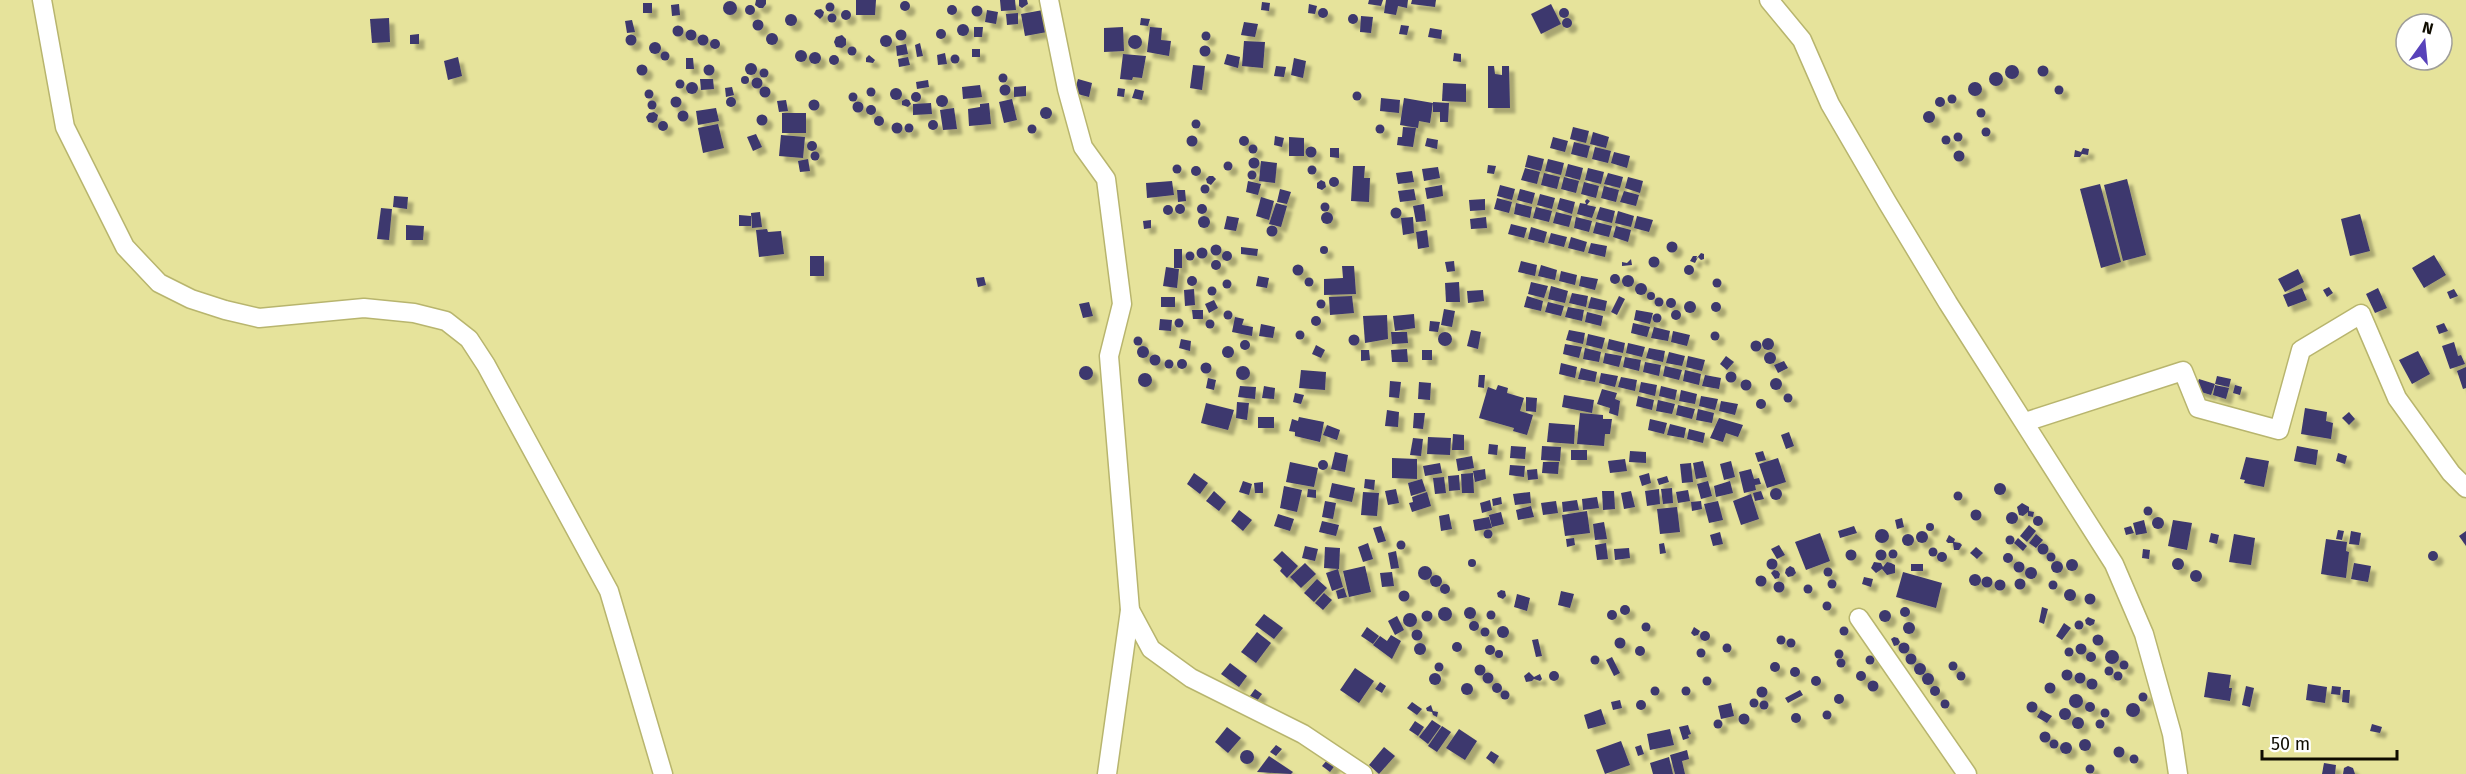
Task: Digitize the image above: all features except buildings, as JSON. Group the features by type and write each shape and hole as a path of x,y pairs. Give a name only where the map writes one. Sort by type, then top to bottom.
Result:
{"street":[{"path":"42,0 65,127 125,247 159,283 191,299 259,318 364,308 414,313 446,321 469,339 486,365 609,591 663,774"},
{"path":"1049,0 1067,89 1083,147 1106,179 1122,304 1109,356 1130,610 1107,774"},
{"path":"1769,0 1802,40 1830,104 1887,202 1948,303 2114,564 2144,634 2172,734 2178,774"},
{"path":"2025,422 2183,371 2198,408 2279,430 2301,350 2361,314 2397,399 2451,473 2466,488"},
{"path":"1130,610 1151,649 1191,678 1303,734 1363,774"},
{"path":"1859,618 1967,774"}]}
